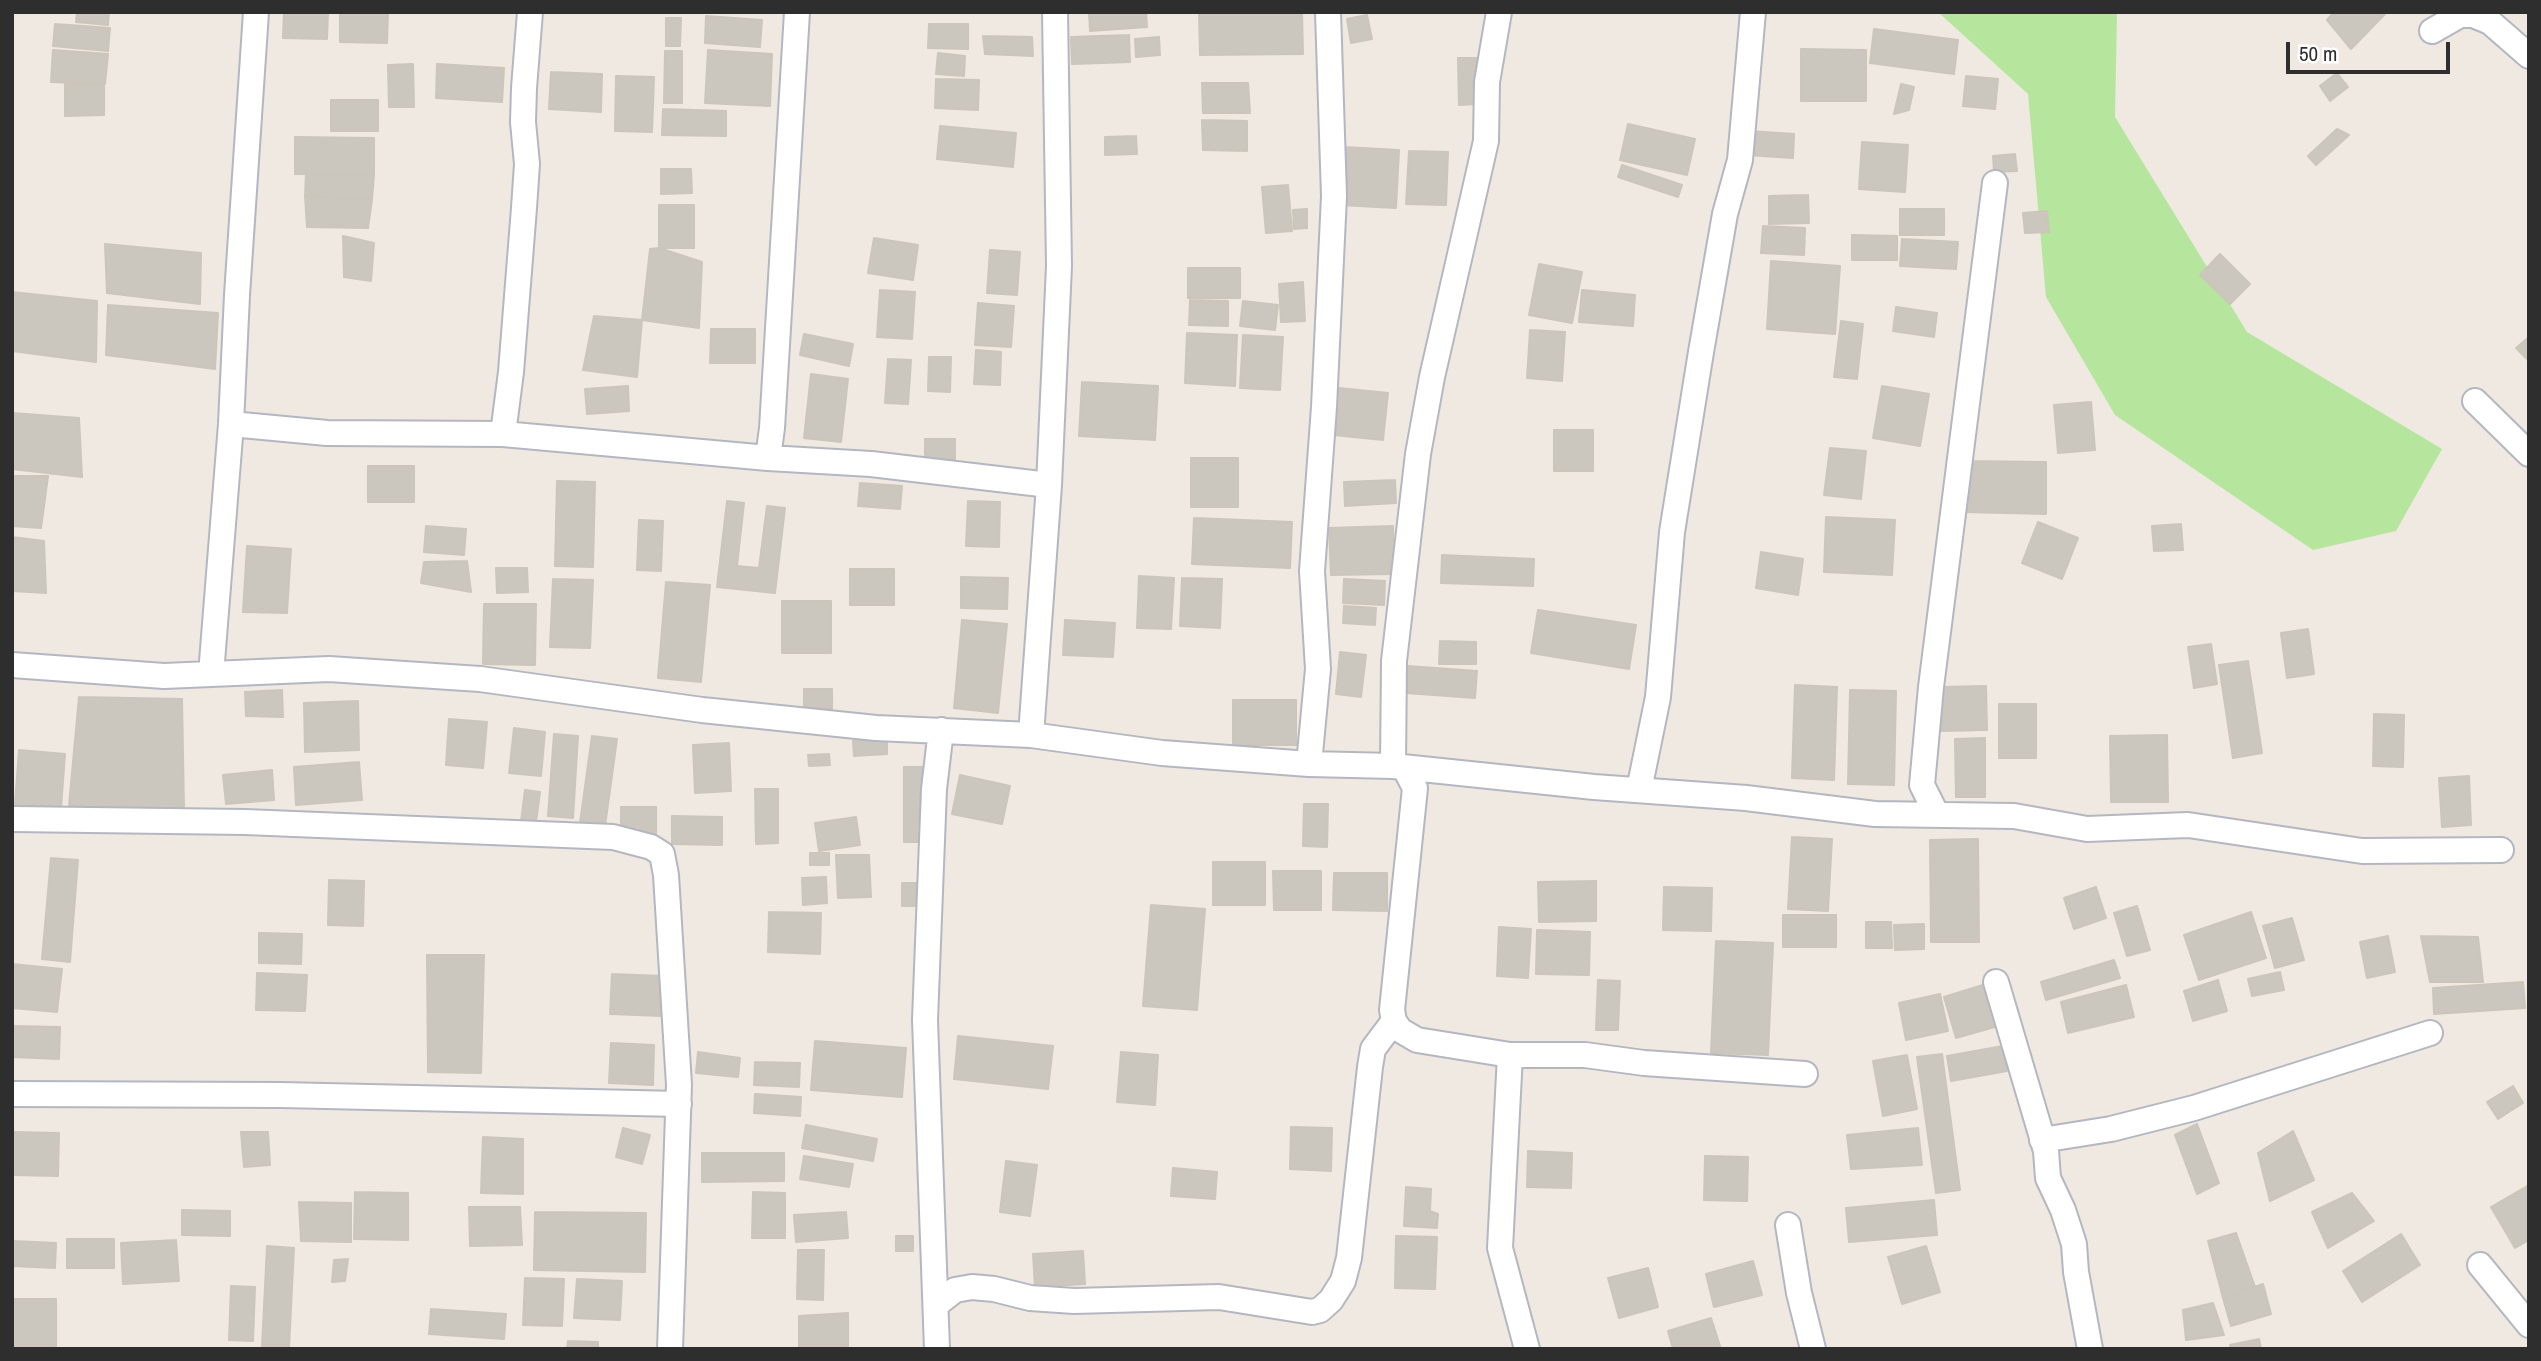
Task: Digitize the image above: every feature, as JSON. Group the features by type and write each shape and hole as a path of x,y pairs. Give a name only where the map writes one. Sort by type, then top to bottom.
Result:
{"street":[{"path":"211,674 232,424 238,281 256,12"},
{"path":"502,434 510,372 527,164 523,122 530,12"},
{"path":"768,458 797,12"},
{"path":"1031,735 1049,485 1059,266 1055,12"},
{"path":"1309,764 1318,669 1312,571 1324,407 1334,196 1328,12"},
{"path":"1499,12 1487,82 1486,141 1432,377 1419,454 1395,661 1411,773 1392,1010 1394,1021 1400,1030 1417,1040 1510,1055 1585,1055 1644,1063 1805,1074"},
{"path":"1639,790 1658,697 1672,533 1725,214 1740,160 1753,12"},
{"path":"2432,31 2460,15 2473,15 2490,22 2529,56"},
{"path":"1901,814 1922,785 1931,687 1995,183"},
{"path":"2475,401 2529,454"},
{"path":"232,424 327,433 502,434 768,458 871,464 1049,485"},
{"path":"12,665 164,676 329,669 480,679 702,710 876,728 1031,735 1162,753 1746,798 1875,814 2014,816 2087,829 2188,825 2362,851 2501,850"},
{"path":"937,1349 925,1020 934,789 942,730"},
{"path":"1922,785 1937,815"},
{"path":"12,819 244,822 613,836 662,854 666,875 680,1085 670,1349"},
{"path":"1996,982 2042,1140 2049,1178 2074,1244 2090,1349"},
{"path":"937,1304 955,1290 972,1287 995,1289 1030,1298 1074,1301 1219,1297 1312,1312 1320,1310 1331,1300 1343,1281 1349,1258 1373,1049 1394,1021"},
{"path":"2042,1140 2111,1129 2194,1108 2430,1033"},
{"path":"1510,1055 1500,1248 1527,1349"},
{"path":"12,1094 281,1095 679,1104"},
{"path":"1788,1225 1799,1293 1813,1349"},
{"path":"2480,1265 2529,1325"}],"green space":[{"path":"1938,12 2117,12 2115,117 2247,332 2442,449 2396,531 2313,550 2115,415 2046,297 2028,94"}],"building":[{"path":"77,12 109,12 108,25 76,22"},
{"path":"284,12 328,12 327,39 283,38"},
{"path":"340,12 388,12 387,43 340,42"},
{"path":"1089,12 1146,12 1147,27 1090,31"},
{"path":"1199,12 1302,12 1303,54 1200,55"},
{"path":"2334,12 2385,14 2351,49 2327,20"},
{"path":"1367,15 1372,39 1351,43 1347,19"},
{"path":"706,16 762,20 760,47 705,43"},
{"path":"666,18 681,18 680,46 666,46"},
{"path":"55,24 110,28 108,51 53,46"},
{"path":"929,24 968,24 968,49 928,48"},
{"path":"1874,29 1958,40 1954,74 1870,63"},
{"path":"1129,35 1130,62 1072,64 1071,37"},
{"path":"983,36 1032,37 1033,56 985,54"},
{"path":"1159,37 1160,55 1136,57 1135,39"},
{"path":"1801,49 1866,50 1866,101 1801,101"},
{"path":"53,50 108,54 105,84 51,82"},
{"path":"708,50 772,54 770,106 705,103"},
{"path":"665,51 682,51 682,103 664,103"},
{"path":"938,53 965,56 964,76 936,74"},
{"path":"1458,58 1477,58 1477,104 1459,105"},
{"path":"413,64 414,107 389,107 388,65"},
{"path":"437,64 504,68 502,102 436,98"},
{"path":"551,72 602,74 601,112 549,109"},
{"path":"2337,73 2348,87 2330,101 2320,86"},
{"path":"616,76 654,77 652,132 615,131"},
{"path":"1966,76 1998,79 1995,109 1963,106"},
{"path":"936,79 979,80 978,110 935,108"},
{"path":"1202,83 1248,83 1250,113 1203,113"},
{"path":"65,84 104,85 104,115 65,116"},
{"path":"1901,84 1914,87 1909,110 1894,114"},
{"path":"331,100 378,100 378,131 331,131"},
{"path":"663,109 726,111 726,136 662,135"},
{"path":"1202,120 1247,121 1247,151 1203,150"},
{"path":"1628,124 1695,139 1687,175 1620,160"},
{"path":"940,126 1016,133 1013,167 937,159"},
{"path":"2337,129 2349,135 2316,165 2308,156"},
{"path":"1748,131 1794,134 1793,158 1747,155"},
{"path":"1136,136 1137,154 1105,155 1105,137"},
{"path":"295,137 374,138 374,175 295,174"},
{"path":"1862,142 1908,145 1905,192 1859,189"},
{"path":"1343,147 1399,150 1396,208 1340,205"},
{"path":"1409,151 1448,152 1446,205 1406,204"},
{"path":"2015,154 2017,171 1994,172 1993,156"},
{"path":"1622,165 1682,185 1678,197 1618,177"},
{"path":"661,169 691,169 692,193 661,194"},
{"path":"306,174 374,175 372,199 305,196"},
{"path":"1288,185 1292,231 1266,233 1262,187"},
{"path":"1808,195 1809,223 1769,224 1769,196"},
{"path":"305,196 372,199 368,228 307,227"},
{"path":"659,205 694,205 694,248 659,248"},
{"path":"1307,209 1307,228 1294,229 1293,210"},
{"path":"1900,209 1944,209 1944,235 1900,235"},
{"path":"2047,211 2049,232 2025,233 2023,213"},
{"path":"1763,226 1805,228 1804,255 1761,253"},
{"path":"1852,235 1897,236 1897,260 1852,260"},
{"path":"343,236 374,243 371,281 344,277"},
{"path":"874,238 918,245 913,280 868,273"},
{"path":"1902,239 1958,242 1956,269 1900,266"},
{"path":"105,244 201,253 200,304 107,293"},
{"path":"659,248 702,262 699,328 642,320 650,249"},
{"path":"990,250 1020,252 1017,295 987,293"},
{"path":"2220,254 2250,284 2230,304 2200,275"},
{"path":"1771,261 1840,266 1835,334 1767,329"},
{"path":"1539,264 1582,272 1572,323 1529,315"},
{"path":"1188,268 1240,268 1240,298 1188,298"},
{"path":"1303,282 1305,321 1281,322 1279,284"},
{"path":"880,290 915,292 912,339 877,337"},
{"path":"1582,290 1635,295 1633,326 1579,322"},
{"path":"12,292 97,301 96,362 12,351"},
{"path":"1190,300 1228,301 1228,326 1189,325"},
{"path":"1243,301 1278,305 1275,330 1240,326"},
{"path":"978,303 1014,306 1011,347 975,345"},
{"path":"108,305 218,313 215,369 106,355"},
{"path":"1896,307 1937,313 1934,337 1893,331"},
{"path":"594,316 642,320 637,377 583,370"},
{"path":"1841,321 1863,324 1857,379 1834,377"},
{"path":"711,329 755,329 755,363 710,363"},
{"path":"1530,330 1565,332 1562,381 1527,378"},
{"path":"1187,333 1237,335 1235,386 1185,383"},
{"path":"804,334 853,344 849,366 800,355"},
{"path":"1243,335 1283,337 1280,390 1240,388"},
{"path":"2529,337 2529,361 2516,348"},
{"path":"976,350 1001,352 1000,385 974,384"},
{"path":"929,357 951,357 950,392 928,391"},
{"path":"888,359 911,360 908,404 885,403"},
{"path":"811,374 848,379 841,442 804,438"},
{"path":"1082,382 1158,386 1155,440 1079,436"},
{"path":"628,386 629,411 587,414 585,389"},
{"path":"1882,386 1929,394 1920,446 1873,438"},
{"path":"1339,388 1388,393 1383,440 1334,435"},
{"path":"2091,402 2095,450 2058,453 2054,405"},
{"path":"12,413 79,418 82,477 12,469"},
{"path":"1554,430 1593,430 1593,471 1554,471"},
{"path":"925,439 955,439 955,459 925,459"},
{"path":"1830,448 1866,451 1861,499 1824,495"},
{"path":"1191,458 1238,458 1238,507 1191,507"},
{"path":"1964,461 2046,462 2046,514 1963,512"},
{"path":"368,466 414,466 414,502 368,502"},
{"path":"12,476 48,476 41,528 12,526"},
{"path":"1395,480 1396,503 1345,506 1344,482"},
{"path":"557,481 595,482 593,567 555,566"},
{"path":"860,483 902,486 900,509 858,506"},
{"path":"727,501 744,503 737,566 759,568 767,506 785,508 775,593 717,587"},
{"path":"968,501 1000,502 999,547 966,546"},
{"path":"1826,517 1895,520 1892,575 1824,572"},
{"path":"1194,518 1292,522 1290,568 1192,564"},
{"path":"639,520 663,521 661,571 637,570"},
{"path":"2038,522 2078,538 2062,579 2022,563"},
{"path":"2181,524 2183,550 2154,551 2152,526"},
{"path":"426,526 466,529 464,555 424,552"},
{"path":"1393,526 1393,574 1331,575 1329,528"},
{"path":"12,537 44,541 46,593 12,591"},
{"path":"247,546 291,549 287,613 243,612"},
{"path":"1761,552 1803,559 1798,595 1756,588"},
{"path":"1442,555 1534,559 1533,586 1441,583"},
{"path":"467,561 471,592 421,583 424,562"},
{"path":"496,568 527,568 528,592 497,593"},
{"path":"850,569 894,569 894,605 850,605"},
{"path":"1139,576 1174,578 1171,629 1137,628"},
{"path":"961,577 1008,578 1007,609 961,608"},
{"path":"1182,578 1222,579 1220,628 1180,626"},
{"path":"553,579 593,580 590,648 550,647"},
{"path":"1344,579 1385,581 1384,605 1343,603"},
{"path":"666,582 710,585 701,682 658,678"},
{"path":"782,601 831,601 831,653 782,653"},
{"path":"484,604 536,604 535,665 483,664"},
{"path":"1344,606 1376,608 1375,625 1343,623"},
{"path":"1538,610 1636,625 1629,669 1531,653"},
{"path":"962,620 1007,624 998,713 954,708"},
{"path":"1065,620 1115,623 1113,657 1063,655"},
{"path":"2308,629 2314,674 2287,678 2281,633"},
{"path":"1440,641 1476,642 1476,664 1439,664"},
{"path":"2211,644 2217,684 2194,688 2188,647"},
{"path":"1340,652 1366,655 1361,697 1336,694"},
{"path":"2248,661 2262,753 2233,758 2219,665"},
{"path":"1408,666 1477,671 1475,698 1406,693"},
{"path":"1795,685 1837,687 1834,780 1792,778"},
{"path":"1986,686 1987,730 1942,731 1941,687"},
{"path":"804,689 832,689 832,709 804,709"},
{"path":"282,690 283,717 246,716 245,692"},
{"path":"1850,690 1896,691 1894,785 1848,784"},
{"path":"79,697 182,699 184,809 69,805"},
{"path":"1233,700 1296,700 1296,745 1233,745"},
{"path":"358,701 359,750 305,752 304,703"},
{"path":"1999,704 2036,704 2036,758 1999,758"},
{"path":"2374,714 2404,715 2403,767 2373,766"},
{"path":"449,719 487,722 483,768 446,765"},
{"path":"514,728 545,732 541,776 509,773"},
{"path":"554,734 578,736 573,818 548,816"},
{"path":"2167,735 2168,802 2111,802 2110,736"},
{"path":"592,736 617,739 605,826 580,823"},
{"path":"1985,738 1985,797 1956,797 1955,739"},
{"path":"887,739 887,754 854,756 853,741"},
{"path":"729,743 731,791 695,793 693,745"},
{"path":"19,750 65,754 61,808 15,804"},
{"path":"829,754 830,765 809,766 808,755"},
{"path":"359,762 362,800 296,805 294,767"},
{"path":"904,767 923,767 923,842 904,842"},
{"path":"272,770 274,800 226,804 223,775"},
{"path":"960,775 1010,786 1002,824 952,814"},
{"path":"2469,776 2471,825 2442,827 2439,778"},
{"path":"755,789 778,789 778,843 756,844"},
{"path":"525,790 540,792 536,822 521,821"},
{"path":"1304,804 1328,804 1327,847 1303,846"},
{"path":"621,807 656,807 656,834 621,834"},
{"path":"672,816 722,817 722,845 672,844"},
{"path":"856,817 860,845 819,851 815,823"},
{"path":"1792,837 1832,839 1828,911 1788,909"},
{"path":"1978,839 1979,942 1931,942 1930,840"},
{"path":"810,853 829,853 829,865 810,865"},
{"path":"836,855 869,855 871,897 838,898"},
{"path":"51,858 78,860 70,962 42,959"},
{"path":"1213,862 1265,862 1265,905 1213,905"},
{"path":"1273,871 1321,871 1321,910 1274,910"},
{"path":"1334,873 1387,873 1387,911 1333,910"},
{"path":"826,877 827,903 803,905 802,878"},
{"path":"329,880 364,881 363,926 328,925"},
{"path":"1596,881 1596,921 1539,922 1538,882"},
{"path":"902,883 919,883 919,906 902,906"},
{"path":"1664,887 1712,888 1711,931 1663,930"},
{"path":"2096,887 2106,918 2074,929 2064,898"},
{"path":"1151,905 1205,909 1197,1010 1143,1006"},
{"path":"2137,906 2150,950 2127,956 2114,913"},
{"path":"769,912 821,913 820,954 768,952"},
{"path":"2251,912 2266,958 2199,980 2184,935"},
{"path":"1783,915 1836,915 1836,947 1783,947"},
{"path":"2292,918 2304,960 2275,968 2263,926"},
{"path":"1866,922 1891,922 1892,948 1866,948"},
{"path":"1924,924 1924,949 1895,950 1894,925"},
{"path":"1499,927 1531,929 1528,978 1497,976"},
{"path":"1537,930 1590,932 1589,975 1536,974"},
{"path":"259,933 302,934 301,964 259,963"},
{"path":"2388,936 2395,972 2367,978 2360,942"},
{"path":"2421,936 2478,937 2483,982 2430,982"},
{"path":"1716,941 1773,943 1768,1055 1711,1053"},
{"path":"427,955 484,955 481,1073 428,1072"},
{"path":"2114,960 2120,978 2046,1000 2041,982"},
{"path":"12,964 62,969 57,1012 12,1008"},
{"path":"2280,972 2284,990 2252,996 2248,979"},
{"path":"257,973 307,975 305,1011 256,1010"},
{"path":"612,974 664,976 662,1016 610,1014"},
{"path":"1598,980 1620,981 1618,1030 1596,1030"},
{"path":"2218,980 2227,1011 2193,1021 2184,991"},
{"path":"2523,982 2525,1008 2434,1014 2433,988"},
{"path":"1986,984 1998,1026 1956,1038 1944,997"},
{"path":"2126,985 2134,1017 2068,1033 2061,1002"},
{"path":"1940,994 1948,1031 1906,1040 1899,1003"},
{"path":"12,1026 60,1027 59,1059 12,1057"},
{"path":"958,1036 1053,1046 1048,1089 954,1079"},
{"path":"815,1041 906,1048 902,1097 811,1090"},
{"path":"611,1043 654,1045 653,1085 609,1083"},
{"path":"2003,1046 2007,1071 1951,1081 1947,1056"},
{"path":"698,1052 740,1058 738,1077 696,1073"},
{"path":"1121,1052 1158,1055 1155,1105 1117,1102"},
{"path":"1942,1054 1960,1190 1936,1193 1917,1057"},
{"path":"1907,1055 1917,1109 1883,1116 1873,1061"},
{"path":"755,1062 800,1063 799,1087 754,1085"},
{"path":"2513,1086 2523,1103 2498,1119 2487,1102"},
{"path":"755,1094 801,1097 800,1116 754,1113"},
{"path":"2197,1124 2219,1183 2197,1194 2175,1135"},
{"path":"806,1125 877,1139 873,1161 802,1148"},
{"path":"1291,1127 1332,1128 1331,1171 1290,1169"},
{"path":"623,1128 650,1135 642,1164 616,1157"},
{"path":"1918,1128 1922,1165 1851,1169 1847,1135"},
{"path":"2293,1131 2314,1180 2270,1201 2258,1153"},
{"path":"12,1132 59,1133 58,1176 12,1175"},
{"path":"241,1132 268,1132 270,1165 244,1167"},
{"path":"483,1137 523,1139 523,1194 481,1193"},
{"path":"1528,1151 1572,1153 1571,1188 1527,1187"},
{"path":"702,1153 784,1153 784,1181 702,1182"},
{"path":"804,1156 853,1164 849,1187 800,1179"},
{"path":"1705,1156 1748,1157 1747,1201 1704,1200"},
{"path":"1006,1161 1037,1165 1030,1216 1000,1212"},
{"path":"1173,1168 1217,1172 1215,1199 1171,1196"},
{"path":"2529,1185 2529,1240 2515,1248 2491,1207"},
{"path":"1406,1187 1431,1189 1430,1211 1438,1214 1437,1228 1404,1226"},
{"path":"355,1192 408,1193 408,1240 354,1239"},
{"path":"753,1192 785,1193 785,1238 752,1238"},
{"path":"2352,1193 2374,1221 2328,1248 2312,1212"},
{"path":"1934,1200 1937,1235 1849,1242 1846,1208"},
{"path":"299,1202 351,1203 351,1242 301,1241"},
{"path":"469,1207 520,1207 522,1245 470,1246"},
{"path":"182,1210 230,1211 230,1236 182,1235"},
{"path":"535,1212 646,1213 645,1272 534,1270"},
{"path":"846,1212 848,1238 796,1242 794,1215"},
{"path":"2236,1233 2255,1287 2223,1298 2208,1241"},
{"path":"2401,1234 2420,1265 2362,1302 2343,1271"},
{"path":"896,1236 913,1236 913,1251 896,1251"},
{"path":"1396,1236 1437,1237 1435,1289 1395,1288"},
{"path":"67,1239 114,1239 114,1268 67,1268"},
{"path":"176,1240 179,1281 123,1284 121,1243"},
{"path":"12,1241 56,1243 55,1268 12,1266"},
{"path":"267,1246 294,1248 289,1348 262,1347"},
{"path":"1926,1246 1940,1292 1902,1304 1888,1257"},
{"path":"798,1250 824,1250 823,1300 797,1299"},
{"path":"1083,1251 1085,1284 1035,1287 1033,1254"},
{"path":"348,1259 345,1281 332,1282 334,1260"},
{"path":"1753,1261 1762,1295 1714,1307 1706,1274"},
{"path":"1648,1268 1658,1307 1619,1318 1608,1278"},
{"path":"525,1278 564,1279 562,1326 523,1325"},
{"path":"577,1279 622,1281 620,1320 574,1318"},
{"path":"2263,1284 2271,1314 2231,1326 2223,1298"},
{"path":"231,1286 255,1287 253,1341 229,1340"},
{"path":"12,1299 56,1299 56,1349 12,1349"},
{"path":"2213,1303 2224,1335 2186,1340 2183,1310"},
{"path":"431,1309 506,1314 504,1339 429,1334"},
{"path":"848,1313 848,1349 799,1349 799,1316"},
{"path":"1711,1318 1721,1349 1673,1349 1668,1331"},
{"path":"2259,1339 2261,1349 2231,1349 2230,1345"},
{"path":"568,1341 598,1342 598,1349 567,1349"}]}
